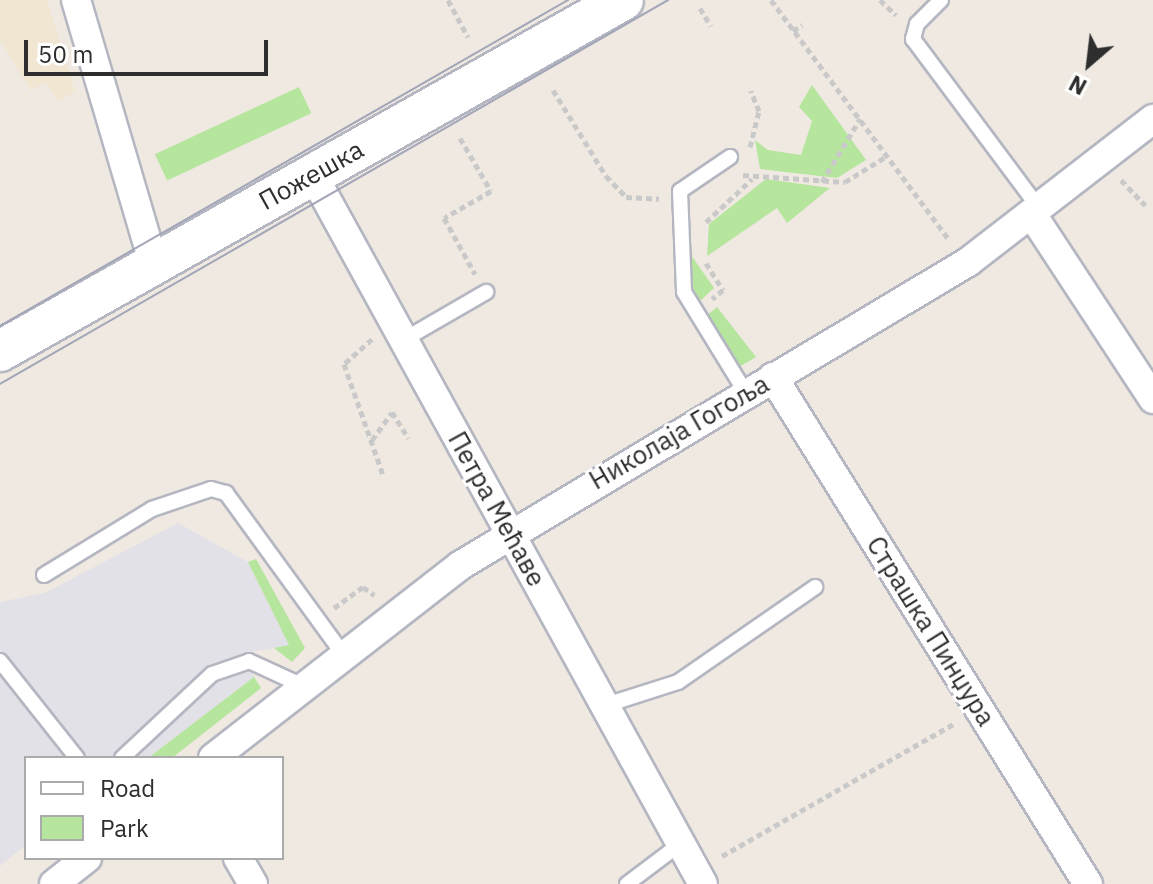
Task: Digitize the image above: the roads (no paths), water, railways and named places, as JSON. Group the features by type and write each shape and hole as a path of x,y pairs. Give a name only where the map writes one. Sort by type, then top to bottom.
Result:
{"main road":[{"name":"Пожешка","path":"0,351 153,261 313,175 623,0"}],"street":[{"path":"76,0 153,261"},
{"name":"Николаја Гогоља","path":"216,756 343,654 510,533 773,377 1037,214 1153,119"},
{"name":"Петра Мећаве","path":"313,175 680,844 705,874"},
{"path":"1037,214 1153,399"},
{"name":"Страшка Пинџура","path":"773,377 1088,884"},
{"path":"54,884 84,860"},
{"path":"239,860 253,884"}],"lane":[{"path":"941,0 917,24 913,39 1037,214"},
{"path":"725,160 680,191 684,292 746,393"},
{"path":"405,339 486,292"},
{"path":"44,575 152,509 211,489 226,493 343,654"},
{"path":"606,705 678,682 815,587"},
{"path":"0,661 75,756"},
{"path":"124,756 212,674 249,661 303,686"},
{"path":"627,884 680,844"}],"tram line":[{"path":"0,326 568,0"},
{"path":"0,384 668,0"}]}
